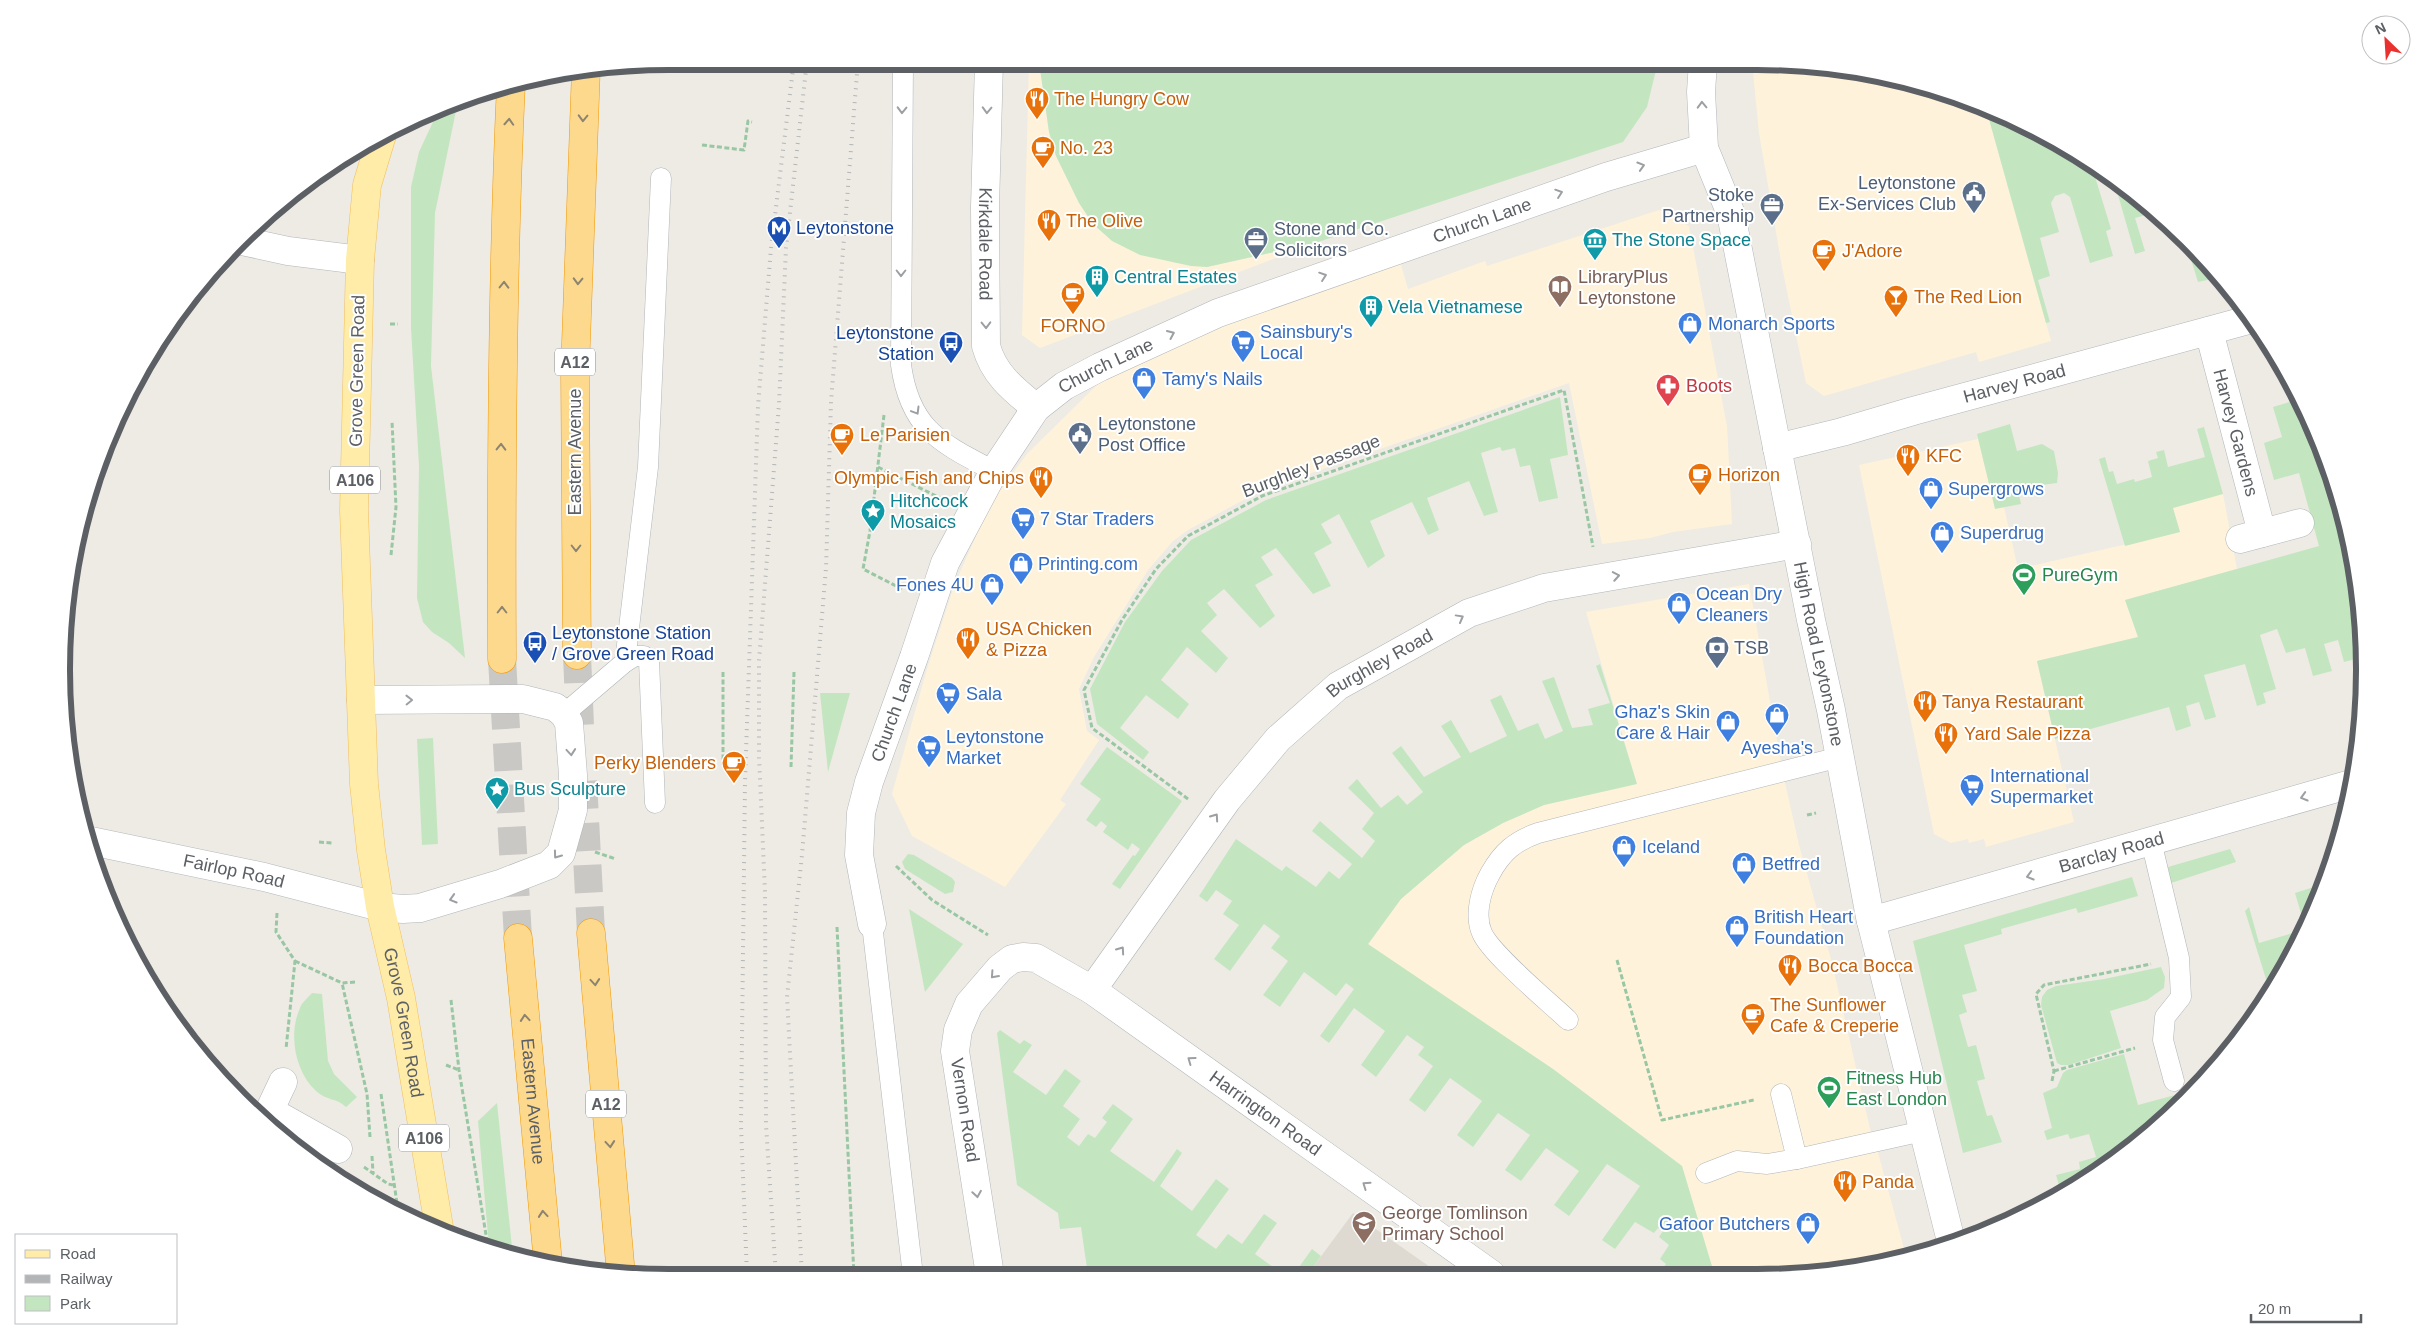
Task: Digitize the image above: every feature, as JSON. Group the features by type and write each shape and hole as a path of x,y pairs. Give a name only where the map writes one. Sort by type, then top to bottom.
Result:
{"highway":[{"name":"Eastern Avenue","path":"576,655 575,370 586,76"},
{"path":"502,658 501,444 505,210 511,91"},
{"name":"A12","path":"591,934 621,1267"},
{"name":"Eastern Avenue","path":"518,938 547,1256"}],"main road":[{"name":"Grove Green Road","path":"379,145 367,185 360,260 354,510 360,700 366,810 380,907 401,998 438,1222"}],"street":[{"name":"Kirkdale Road","path":"989,70 985,207 986,346 990,361 999,374 1036,408"},
{"name":"High Road Leytonstone","path":"1702,70 1701,92 1704,148 1731,214 1871,921 1950,1237"},
{"name":"Church Lane","path":"872,924 859,855 861,813 869,782 944,562 994,471 1036,408 1064,386 1100,367 1218,313 1606,177 1704,148"},
{"path":"249,243 288,251 360,260"},
{"name":"Harvey Road","path":"1777,448 1842,432 1912,411 2244,321"},
{"name":"Harvey Gardens","path":"2209,331 2251,536 2300,523"},
{"name":"Burghley Road","path":"1092,990 1227,800 1278,739 1338,686 1470,612 1544,588 1796,544"},
{"path":"360,700 523,699 555,707 564,714 569,723 573,775 573,810 561,853 549,866 453,899 403,910 380,907"},
{"name":"Barclay Road","path":"1871,921 2344,786"},
{"name":"Fairlop Road","path":"96,842 264,877 380,907"},
{"name":"Vernon Road","path":"989,1269 955,1051 963,1015 979,991 1000,968 1012,959 1023,957 1036,958"},
{"name":"Harrington Road","path":"1036,958 1092,990 1484,1269"},
{"path":"268,1114 283,1082"},
{"path":"273,1119 338,1149"}],"lane":[{"path":"903,70 901,365 903,381 907,395 931,434 943,444 994,471"},
{"path":"625,662 648,467 661,178"},
{"path":"564,714 625,662 635,656 644,656 649,661 655,802"},
{"path":"1568,1020 1494,949 1482,933 1478,913 1486,882 1498,860 1520,840 1538,833 1840,757"},
{"path":"2151,841 2179,958 2181,997 2165,1017 2163,1040 2174,1081"},
{"path":"872,924 912,1269"},
{"path":"1781,1094 1797,1159"},
{"path":"1706,1173 1737,1161 1767,1164 1923,1131"}],"path":[{"path":"702,146 744,150 748,121 752,122"},
{"name":"Burghley Passage","path":"1185,797 1092,728 1084,690 1122,620 1156,569 1188,536 1262,496 1564,390 1592,545"},
{"path":"885,406 863,569 931,604"},
{"path":"878,467 945,500"},
{"path":"723,672 723,765"},
{"path":"791,767 794,672"},
{"path":"319,842 332,843"},
{"path":"859,855 879,854 890,860 932,900 991,937"},
{"path":"278,912 276,932 295,961 342,983 355,982"},
{"path":"836,919 854,1269"},
{"path":"2052,1081 2054,1071 2036,994 2044,985 2179,958"},
{"path":"1617,960 1662,1120 1781,1094"},
{"path":"283,1082 295,961"},
{"path":"342,983 367,1094 371,1143"},
{"path":"451,1000 459,1070 487,1240"},
{"path":"2054,1071 2163,1040"},
{"path":"372,1153 373,1173"}],"shaded area":[{"path":"1029,70 1040,70 1049,132 1056,156 1079,203 1093,224 1173,262 1207,267 1315,243 1040,348 1022,335"},
{"path":"1753,70 1796,71 1835,75 1873,82 1912,90 1988,117 2051,341 1979,362 1976,352 1824,396 1806,383 1782,267 1759,133"},
{"path":"1659,210 1689,226 1727,426 1732,524 1602,544 1569,383 1260,491 1188,530 1173,541 1148,570 1094,657 1079,689 1087,731 1099,740 1060,800 1066,804 1005,887 912,836 892,794 927,669 954,586 991,502 1027,454 1099,383 1184,337 1399,258 1408,289 1485,261 1487,266"},
{"path":"1978,439 1995,508 2004,507 2018,569 2180,532 2173,508 2223,494 2237,569 2125,600 2138,637 2037,661 2074,822 1986,847 1984,839 1969,843 1968,839 1951,843 1934,834 1859,465"},
{"path":"1749,584 1783,774 1799,845 1832,963 1873,1142 1877,1149 1905,1251 1835,1264 1796,1268 1713,1269 1682,1166 1553,1069 1368,945 1401,899 1464,845 1503,823 1544,805 1637,784 1586,612"},
{"name":"George Tomlinson Primary School","path":"1353,1213 1433,1269 1312,1269"}],"green space":[{"path":"1040,70 1656,70 1647,107 1623,142 1315,243 1207,267 1191,266 1140,255 1112,241 1093,224 1079,203 1056,156 1049,132"},
{"path":"456,110 435,213 431,366 465,658 449,643 432,632 423,622 417,598 419,466 411,328 411,187 419,152 435,118"},
{"path":"1988,117 2056,150 2094,174 2111,229 2106,231 2113,256 2090,263 2070,197 2064,193 2055,196 2051,203 2059,232 2040,238 2050,276 2038,280 2050,322 2046,323"},
{"path":"2117,191 2147,215 2135,218 2145,251 2135,254"},
{"path":"2190,257 2211,279 2198,282"},
{"path":"1560,397 1568,455 1550,459 1558,498 1539,502 1530,465 1520,467 1515,448 1502,451 1500,447 1481,453 1498,512 1484,516 1469,481 1427,498 1439,530 1428,535 1412,502 1370,521 1385,556 1368,568 1339,514 1321,524 1332,543 1314,553 1331,586 1313,594 1276,548 1261,557 1273,575 1255,585 1275,616 1260,628 1224,589 1207,603 1217,615 1201,631 1228,658 1216,673 1187,647 1161,680 1189,704 1178,719 1146,695 1120,728 1149,752 1143,760 1097,724 1090,689 1125,622 1162,571 1191,540 1266,500"},
{"path":"2292,401 2300,424 2303,423 2324,477 2336,514 2351,591 2356,659 2344,662 2338,640 2324,644 2332,671 2313,676 2305,648 2286,653 2277,629 2260,635 2276,689 2263,693 2266,703 2257,706 2245,664 2204,675 2216,717 2205,720 2199,702 2186,706 2191,726 2176,731 2169,707 2055,739 2037,661 2138,637 2125,600 2319,546 2299,473 2274,480 2264,443 2282,437 2273,407"},
{"path":"2010,424 2017,451 2042,444 2054,451 2058,473 2057,483 2027,487 2028,493 2019,495 2021,504 1995,509 1977,434"},
{"path":"2204,427 2223,494 2173,508 2180,532 2125,546 2099,459 2105,457 2109,472 2113,471 2117,484 2134,479 2135,482 2152,477 2148,461 2158,458 2156,452 2164,450 2168,467 2205,457 2197,429"},
{"path":"1600,664 1637,784 1544,805 1503,823 1464,845 1401,899 1368,944 1553,1069 1682,1166 1713,1269 1662,1269 1666,1264 1660,1259 1669,1245 1659,1237 1663,1231 1658,1228 1654,1233 1635,1222 1615,1249 1602,1240 1640,1186 1607,1164 1569,1216 1554,1205 1579,1171 1546,1148 1521,1181 1505,1170 1530,1135 1498,1113 1473,1147 1457,1135 1482,1101 1450,1078 1425,1112 1409,1100 1433,1066 1418,1055 1424,1047 1407,1035 1376,1077 1361,1065 1385,1031 1354,1008 1329,1043 1320,1036 1354,989 1346,983 1336,996 1304,972 1280,1007 1263,995 1288,961 1271,948 1280,936 1264,924 1230,971 1214,959 1239,925 1223,914 1232,901 1216,890 1207,902 1199,896 1236,839 1282,871 1286,866 1316,887 1329,871 1339,879 1352,864 1312,831 1320,821 1362,858 1375,841 1362,829 1374,813 1348,788 1357,779 1381,808 1398,795 1407,805 1423,792 1392,753 1401,746 1424,777 1461,757 1441,726 1451,720 1470,753 1507,736 1490,700 1501,695 1518,731 1538,723 1545,739 1563,731 1542,681 1554,677 1572,728 1593,725 1588,709 1610,703 1596,666"},
{"path":"820,693 850,693 828,772"},
{"path":"433,738 438,844 422,845 417,739"},
{"path":"1107,747 1182,801 1120,889 1112,884 1133,855 1135,856 1140,849 1132,843 1128,850 1103,832 1107,826 1101,821 1096,827 1086,820 1101,799 1080,784"},
{"path":"2230,849 2236,862 2171,883 2168,867"},
{"path":"908,854 914,855 952,878 955,882 953,892 945,894 905,869 902,862"},
{"path":"2132,877 2138,896 2078,913 2076,908 2001,929 2002,934 1964,945 1977,991 1962,995 1967,1012 1959,1015 1968,1047 1976,1045 1985,1079 1977,1081 1987,1116 1992,1115 2002,1142 1963,1153 1913,941"},
{"path":"2314,887 2302,917 2295,893"},
{"path":"2249,907 2259,943 2295,932 2267,983 2245,911"},
{"path":"909,909 963,944 925,992"},
{"path":"2161,967 2165,977 2164,988 2147,1000 2110,1011 2121,1048 2069,1065 2057,1063 2041,1005 2042,997 2047,990 2056,986 2104,979"},
{"path":"312,993 322,994 328,1061 334,1074 357,1097 346,1107 316,1091 303,1074 299,1063 294,1041 296,1018 302,1004"},
{"path":"1000,1030 1020,1044 1024,1040 1032,1045 1013,1072 1046,1095 1065,1069 1081,1081 1063,1106 1080,1119 1067,1137 1079,1146 1088,1134 1095,1138 1107,1122 1102,1118 1113,1104 1133,1119 1110,1151 1154,1182 1177,1149 1182,1153 1160,1186 1192,1211 1216,1179 1229,1189 1196,1235 1216,1249 1228,1234 1242,1244 1264,1214 1277,1223 1255,1254 1276,1269 1087,1269 1081,1227 1060,1229 1058,1213 1017,1185 997,1033"},
{"path":"2124,1054 2138,1105 2179,1094 2152,1120 2121,1145 2090,1168 2059,1187 2056,1175 2080,1169 2079,1162 2096,1157 2089,1134 2070,1139 2068,1134 2047,1140 2044,1131 2052,1128 2043,1093 2057,1087 2063,1073 2067,1070"},
{"path":"497,1103 512,1248 488,1241 478,1121"},
{"path":"1312,1249 1321,1256 1312,1269 1298,1269"}],"tunnel":[{"path":"577,655 580,726"},
{"path":"502,659 518,938"},
{"path":"583,781 591,933"}],"railway":[{"path":"747,1269 741,1126 745,782 758,406 771,248 793,70"},
{"path":"776,1269 766,1125 765,892 759,756 759,661 779,404 786,248 806,70"},
{"path":"802,1269 787,997 802,855 826,568 831,402 857,70"}],"place":[{"name":"The Hungry Cow","path":"1037,120"},
{"name":"No. 23","path":"1043,169"},
{"name":"Leytonstone Ex-Services Club","path":"1974,214"},
{"name":"Stoke Partnership","path":"1772,226"},
{"name":"The Olive","path":"1049,242"},
{"name":"Leytonstone","path":"779,249"},
{"name":"Stone and Co. Solicitors","path":"1256,260"},
{"name":"The Stone Space","path":"1595,261"},
{"name":"J'Adore","path":"1824,272"},
{"name":"Central Estates","path":"1097,298"},
{"name":"LibraryPlus Leytonstone","path":"1560,308"},
{"name":"FORNO","path":"1073,315"},
{"name":"The Red Lion","path":"1896,318"},
{"name":"Vela Vietnamese","path":"1371,328"},
{"name":"Monarch Sports","path":"1690,345"},
{"name":"Sainsbury's Local","path":"1243,363"},
{"name":"Leytonstone Station","path":"951,364"},
{"name":"Tamy's Nails","path":"1144,400"},
{"name":"Boots","path":"1668,407"},
{"name":"Leytonstone Post Office","path":"1080,455"},
{"name":"Le Parisien","path":"842,456"},
{"name":"KFC","path":"1908,477"},
{"name":"Horizon","path":"1700,496"},
{"name":"Olympic Fish and Chips","path":"1041,499"},
{"name":"Supergrows","path":"1931,510"},
{"name":"Hitchcock Mosaics","path":"873,532"},
{"name":"7 Star Traders","path":"1023,540"},
{"name":"Superdrug","path":"1942,554"},
{"name":"Printing.com","path":"1021,585"},
{"name":"PureGym","path":"2024,596"},
{"name":"Fones 4U","path":"992,606"},
{"name":"Ocean Dry Cleaners","path":"1679,625"},
{"name":"USA Chicken & Pizza","path":"968,660"},
{"name":"Leytonstone Station / Grove Green Road","path":"535,664"},
{"name":"TSB","path":"1717,669"},
{"name":"Sala","path":"948,715"},
{"name":"Tanya Restaurant","path":"1925,723"},
{"name":"Ayesha's","path":"1777,736"},
{"name":"Ghaz's Skin Care & Hair","path":"1728,743"},
{"name":"Yard Sale Pizza","path":"1946,755"},
{"name":"Leytonstone Market","path":"929,768"},
{"name":"Perky Blenders","path":"734,784"},
{"name":"International Supermarket","path":"1972,807"},
{"name":"Bus Sculpture","path":"497,810"},
{"name":"Iceland","path":"1624,868"},
{"name":"Betfred","path":"1744,885"},
{"name":"British Heart Foundation","path":"1737,948"},
{"name":"Bocca Bocca","path":"1790,987"},
{"name":"The Sunflower Cafe & Creperie","path":"1753,1036"},
{"name":"Fitness Hub East London","path":"1829,1109"},
{"name":"Panda","path":"1845,1203"},
{"name":"George Tomlinson Primary School","path":"1364,1244"},
{"name":"Gafoor Butchers","path":"1808,1245"}]}
